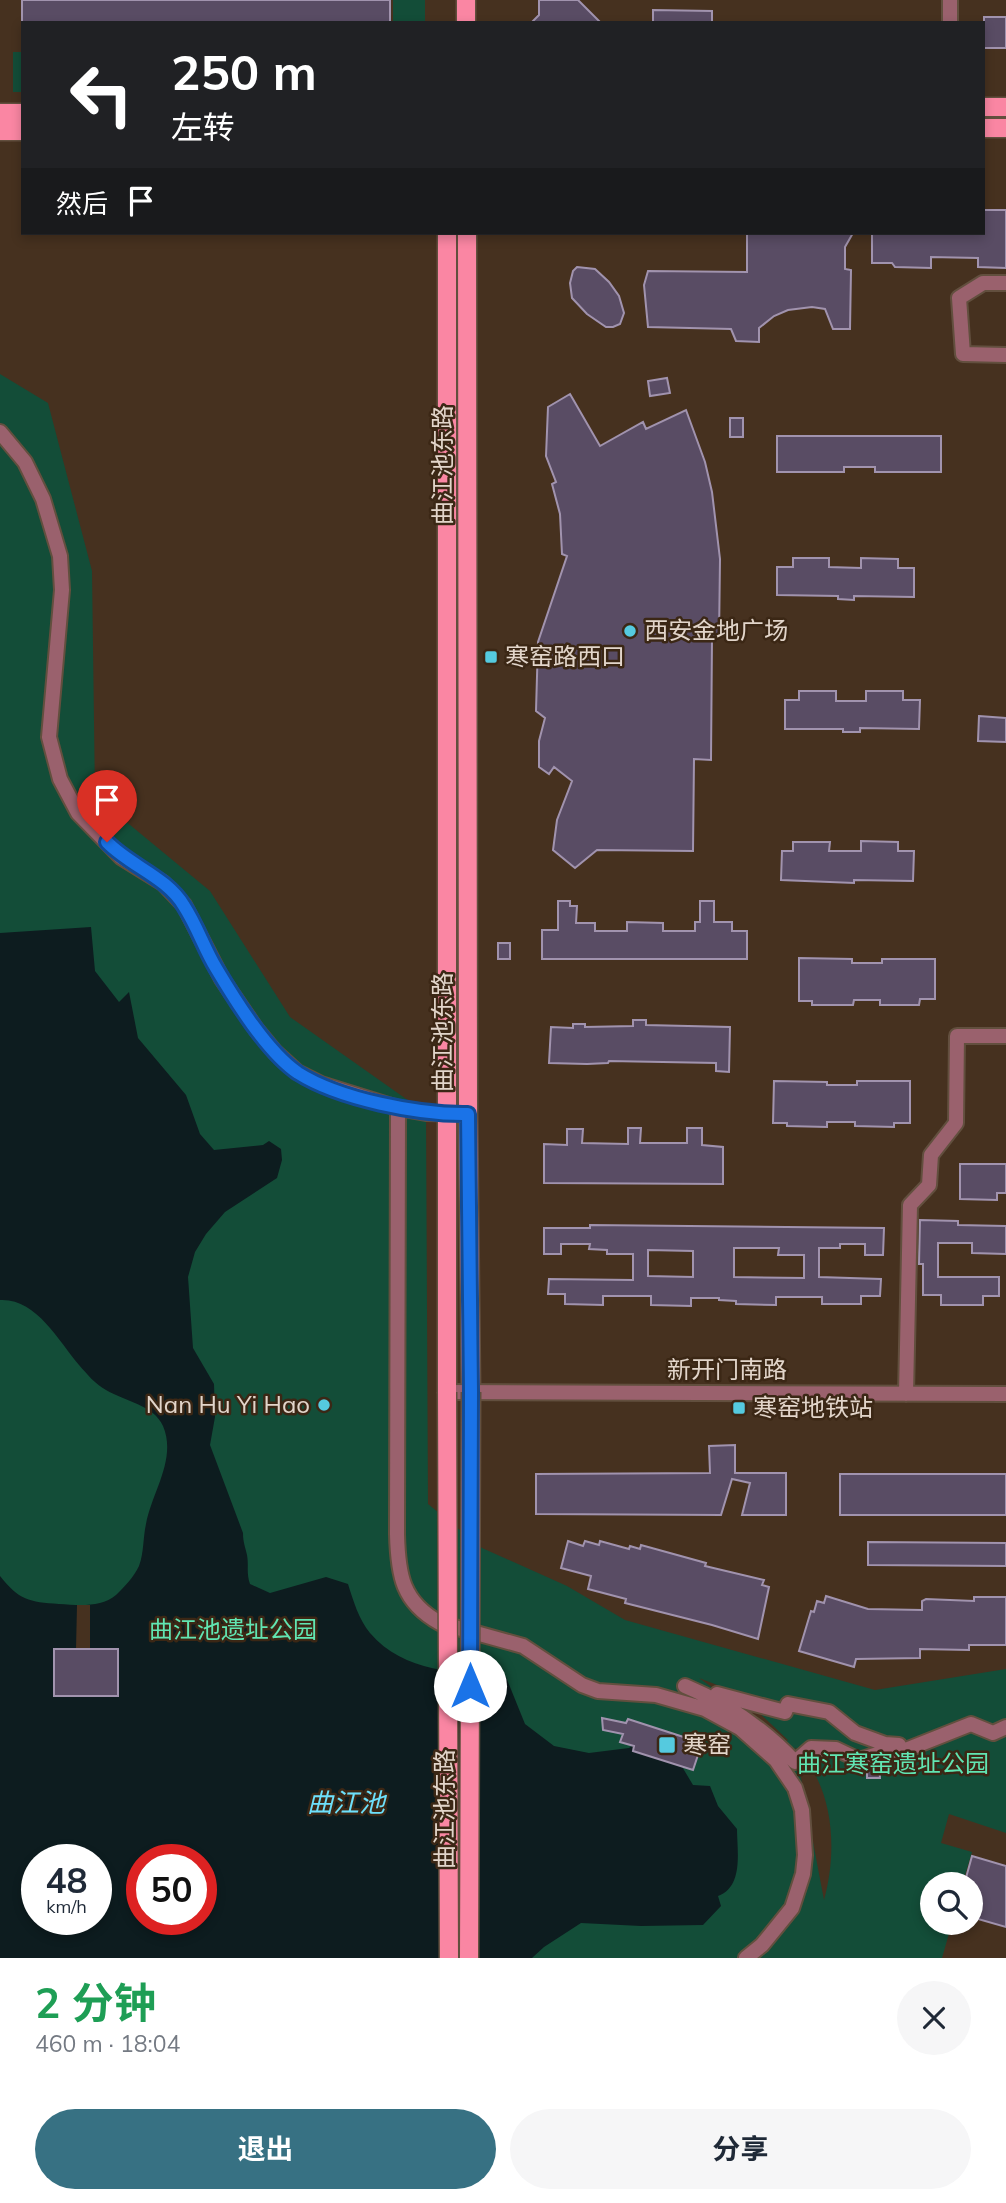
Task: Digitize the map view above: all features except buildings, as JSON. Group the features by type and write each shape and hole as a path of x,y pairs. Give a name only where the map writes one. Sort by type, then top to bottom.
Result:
{"main road":[{"path":"466,0 466,21"},
{"path":"985,107 1006,107"},
{"path":"0,113 21,113"},
{"path":"985,128 1006,128"},
{"path":"0,131 21,131"},
{"name":"曲江池东路","path":"447,235 449,1958"},
{"name":"曲江池东路","path":"467,235 471,1392 469,1958"}],"street":[{"path":"950,0 950,21"},
{"path":"1006,283 983,283 958,298 963,354 1006,355"},
{"path":"0,432 25,462 43,499 60,556 62,590 49,737 60,779 78,813 121,856 163,883 184,905 222,979 275,1052 297,1072 321,1084 398,1108 468,1114"},
{"path":"906,1394 910,1205 929,1185 931,1155 956,1123 957,1036 1006,1036"},
{"path":"398,1108 397,1534 403,1583 411,1601 440,1623 523,1646 582,1685 598,1691 656,1695 705,1709 740,1728 776,1760 795,1788 802,1810 805,1855 803,1874 792,1908 762,1945 746,1958"},
{"name":"新开门南路","path":"447,1392 1006,1394"},
{"path":"1006,1717 993,1723 970,1715 901,1745 885,1744 855,1733 829,1712 788,1704 785,1712 685,1686 741,1714 795,1762 811,1748 836,1749 859,1760 884,1752 898,1753 971,1724 993,1732 1006,1727"}],"green space":[{"path":"393,0 425,0 425,21 393,21"},
{"path":"13,52 21,52 21,92 13,92"},
{"name":"曲江池遗址公园","path":"0,374 48,403 92,571 95,796 210,891 290,1017 426,1113 428,1504 482,1548 567,1586 625,1620 875,1690 1006,1669 1006,1833 949,1814 941,1843 972,1852 966,1872 920,1872 920,1935 949,1935 942,1958 0,1958","holes":["699,1678 738,1693 788,1740 787,1741","795,1747 818,1780 829,1819 831,1860 824,1900"]}],"water":[{"name":"曲江池","path":"91,927 95,971 119,1002 129,992 138,1038 186,1095 200,1134 214,1150 263,1145 269,1141 281,1149 282,1160 277,1178 225,1212 195,1252 188,1277 193,1348 214,1384 215,1417 210,1445 243,1533 250,1584 270,1593 326,1577 348,1584 363,1622 384,1646 399,1656 433,1668 506,1677 525,1724 554,1746 589,1753 629,1748 642,1738 675,1755 693,1785 710,1786 718,1806 737,1829 737,1867 732,1885 718,1896 721,1906 703,1925 581,1923 532,1958 0,1958 0,1576 19,1595 40,1602 89,1605 116,1595 139,1566 149,1512 165,1463 167,1438 163,1426 153,1413 95,1382 35,1313 13,1301 0,1300 0,933"}],"pier":[{"path":"77,1605 90,1605 90,1649 118,1649 118,1696 54,1696 54,1649 76,1649"}],"place":[{"name":"西安金地广场","path":"630,631"},
{"name":"寒窑路西口","path":"491,657"},
{"name":"Nan Hu Yi Hao","path":"324,1405"},
{"name":"寒窑地铁站","path":"739,1408"},
{"name":"寒窑","path":"667,1745"}],"route":[{"path":"107,842 121,856 163,883 184,905 222,979 256,1029 275,1052 297,1072 354,1096 398,1108 426,1113 468,1114 470,1686"}],"park label":[{"name":"曲江寒窑遗址公园","path":"893,1764"}]}
